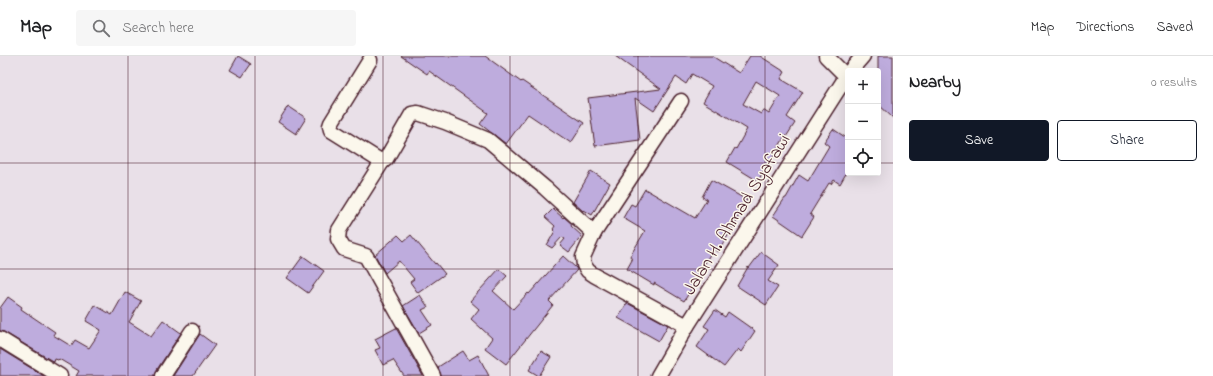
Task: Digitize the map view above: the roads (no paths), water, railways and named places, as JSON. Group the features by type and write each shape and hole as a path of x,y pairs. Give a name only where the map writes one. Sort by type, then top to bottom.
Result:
{"street":[{"path":"826,56 845,72"},
{"name":"Jalan H. Ahmad Syafawi","path":"853,68 863,56"},
{"path":"370,60 330,126 331,130 382,162"},
{"name":"Jalan H. Ahmad Syafawi","path":"658,376 687,326 845,79"},
{"path":"681,101 594,233 583,257 584,265 588,271 687,326"},
{"path":"433,376 366,256 344,249 338,239 339,230 382,162 386,159 412,114 418,113 445,122 488,140 594,233"},
{"path":"163,376 192,331"},
{"path":"0,339 60,376"}]}
